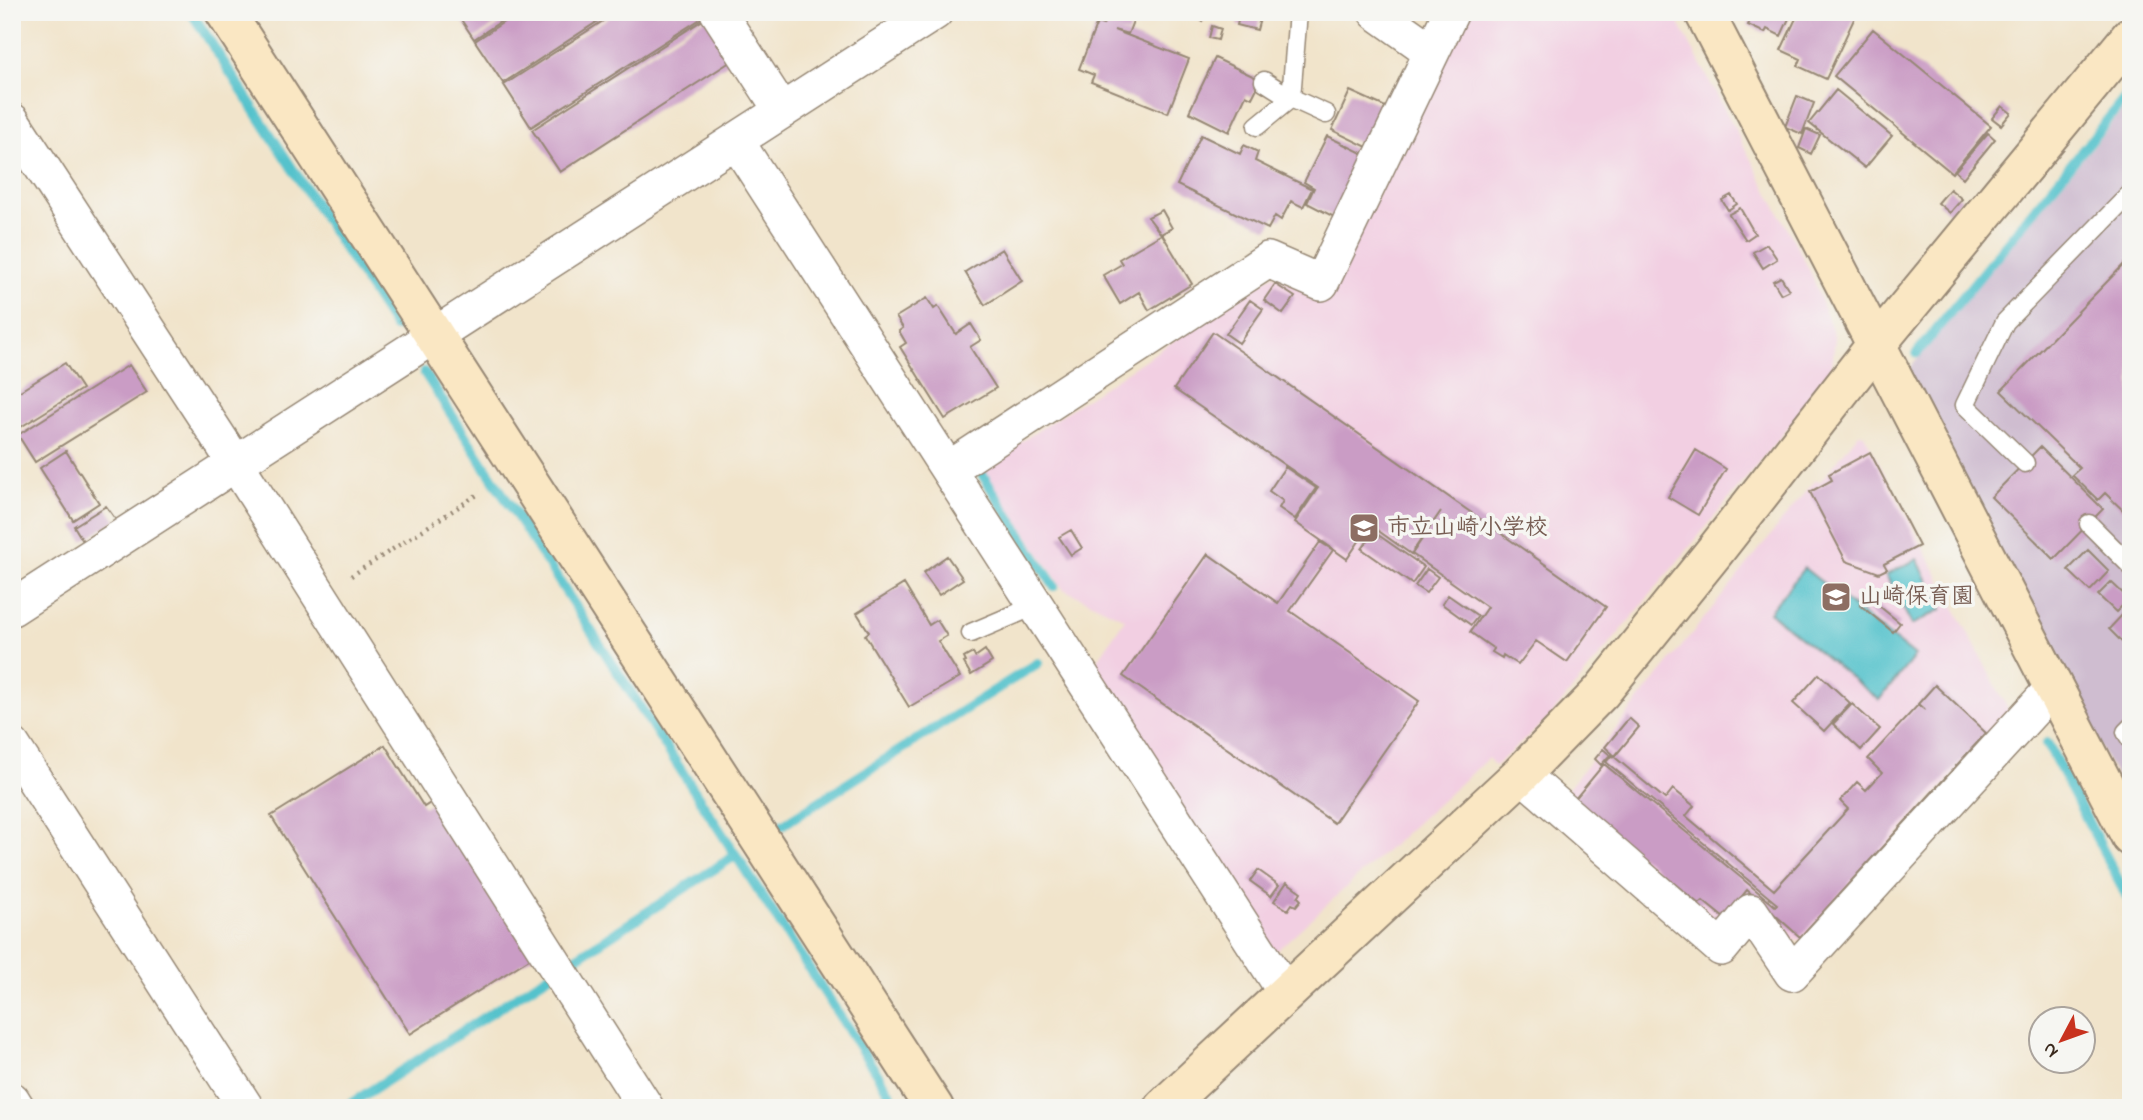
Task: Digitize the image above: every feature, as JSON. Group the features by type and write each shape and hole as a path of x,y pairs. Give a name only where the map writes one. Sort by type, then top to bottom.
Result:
{"street":[{"path":"225,12 934,1108"},
{"path":"718,12 782,111"},
{"path":"1376,12 1431,51"},
{"path":"949,469 1268,260 1321,283 1451,12"},
{"path":"1704,12 2131,837"},
{"path":"12,608 736,141 921,17"},
{"path":"1163,1108 1521,774 1601,692 1876,345 2131,36"},
{"path":"12,121 236,464 646,1108"},
{"path":"736,141 1286,993"},
{"path":"1521,774 1721,948 1751,912 1792,974 2053,688"},
{"path":"12,745 246,1108"},
{"path":"12,1100 17,1108"}],"lane":[{"path":"1257,126 1291,98 1298,12"},
{"path":"1264,81 1291,98 1326,114"},
{"path":"2025,463 1965,404 2006,322 2131,193"},
{"path":"2089,524 2131,566"},
{"path":"971,633 1037,605"},
{"path":"2131,727 2126,732 2131,740"}],"path":[{"path":"319,596 477,495"}],"shaded area":[{"name":"市立山崎小学校","path":"1467,12 1673,12 1811,273 1835,338 1831,375 1550,717 1495,766 1488,758 1274,953 1089,673 1125,619 1063,589 983,467 1273,275 1325,300"},
{"path":"2131,100 2131,806 1906,372"},
{"name":"山崎保育園","path":"1859,433 1864,434 2010,713 1803,940 1790,940 1729,922 1711,922 1563,795 1814,481 1821,481"}],"water":[{"path":"1917,559 1942,609 1912,625 1886,575"},
{"path":"1804,568 1915,656 1879,700 1769,612"}],"building":[{"path":"456,12 515,12 474,39"},
{"path":"519,12 612,12 503,83 475,41"},
{"path":"617,12 702,12 705,16 531,127 504,85"},
{"path":"1108,12 1136,13 1128,34 1114,30 1189,59 1168,113 1091,82 1094,75 1079,69 1097,23 1103,25"},
{"path":"1191,12 1209,12 1202,21"},
{"path":"1240,12 1269,12 1268,17 1261,15 1257,30 1237,25"},
{"path":"1732,12 1792,12 1781,36 1767,29 1765,33 1748,25 1750,21"},
{"path":"1799,12 1844,12 1855,17 1826,79 1798,66 1801,59 1781,50"},
{"path":"706,18 733,60 560,172 532,130"},
{"path":"1212,26 1221,29 1218,40 1209,38"},
{"path":"1873,29 1991,126 1952,173 1834,76"},
{"path":"1215,58 1261,80 1252,98 1246,95 1229,132 1189,112"},
{"path":"1836,90 1892,136 1865,168 1809,123"},
{"path":"1350,91 1390,109 1371,149 1332,130"},
{"path":"1797,96 1814,103 1802,134 1785,127"},
{"path":"2002,106 2011,113 2001,125 1992,118"},
{"path":"1806,129 1820,135 1811,154 1799,148"},
{"path":"1988,133 1995,139 1963,178 1955,171"},
{"path":"1201,135 1240,154 1244,145 1258,152 1255,161 1312,189 1303,207 1291,201 1281,220 1275,216 1268,229 1177,185"},
{"path":"1327,136 1368,156 1338,219 1307,203 1314,188 1304,182"},
{"path":"1950,189 1962,199 1950,213 1938,203"},
{"path":"1731,195 1737,204 1728,210 1722,200"},
{"path":"1740,208 1755,234 1746,240 1729,214"},
{"path":"1162,210 1172,228 1161,234 1148,217"},
{"path":"1162,234 1192,284 1149,310 1139,292 1120,304 1103,275 1122,264 1119,259"},
{"path":"1767,244 1777,259 1763,268 1753,252"},
{"path":"1002,249 1022,281 985,305 965,272"},
{"path":"2131,257 2131,518 2105,493 2098,500 2072,475 2080,468 2001,391"},
{"path":"1781,277 1789,290 1781,294 1773,281"},
{"path":"1275,284 1295,297 1283,314 1264,300"},
{"path":"927,298 934,309 938,306 956,334 971,324 981,340 970,347 996,388 945,419 900,347 906,343 899,331 903,328 896,317"},
{"path":"1250,300 1263,309 1239,343 1226,334"},
{"path":"1213,332 1606,607 1567,662 1536,641 1518,665 1503,655 1502,658 1492,652 1494,649 1470,632 1487,607 1412,554 1441,511 1411,554 1370,525 1347,559 1295,522 1318,488 1174,389"},
{"path":"65,363 82,389 16,430 12,424 12,396"},
{"path":"129,365 147,392 35,462 18,435"},
{"path":"2040,447 2103,509 2054,559 1991,497"},
{"path":"1696,450 1726,469 1698,515 1668,497"},
{"path":"66,451 99,503 73,520 40,468"},
{"path":"1870,452 1919,546 1884,564 1887,569 1879,573 1846,561 1810,492 1832,480 1829,474"},
{"path":"1285,467 1316,488 1295,519 1279,508 1283,501 1269,491"},
{"path":"106,506 116,520 83,541 74,526"},
{"path":"1071,530 1082,548 1071,555 1059,537"},
{"path":"1374,532 1424,567 1412,584 1362,549"},
{"path":"1320,542 1333,550 1290,611 1419,701 1334,823 1123,676 1208,554 1278,603"},
{"path":"2088,550 2109,571 2090,591 2068,570"},
{"path":"947,556 963,579 939,595 923,573"},
{"path":"1427,569 1438,577 1426,593 1415,586"},
{"path":"2111,582 2129,599 2116,612 2098,595"},
{"path":"904,584 929,625 937,620 947,636 938,641 960,677 909,707 865,635 869,632 857,613"},
{"path":"1448,595 1478,616 1471,625 1442,604"},
{"path":"1868,597 1900,623 1893,632 1860,605"},
{"path":"2125,612 2131,618 2131,643 2127,647 2109,629"},
{"path":"985,650 992,662 971,675 964,658 973,653 975,657"},
{"path":"1819,674 1850,703 1824,731 1793,703"},
{"path":"1935,685 1986,733 1800,937 1747,890 1724,918 1703,901 1699,904 1574,800 1604,764 1775,906 1777,904 1606,762 1612,755 1665,799 1673,789 1694,806 1686,816 1774,890 1848,809 1840,801 1857,782 1866,790 1882,773 1868,759 1918,705 1925,710 1918,704"},
{"path":"1852,704 1880,729 1861,750 1833,724"},
{"path":"1629,718 1639,727 1615,756 1605,747"},
{"path":"385,745 424,807 435,800 534,956 410,1034 271,816"},
{"path":"1603,749 1610,755 1601,765 1595,759"},
{"path":"1258,870 1279,885 1271,896 1250,881"},
{"path":"1287,882 1301,892 1298,897 1301,900 1296,906 1292,904 1288,910 1274,901"}],"waterway":[{"path":"191,12 395,327"},
{"path":"1917,353 2131,91"},
{"path":"424,372 899,1108"},
{"path":"981,461 976,465 1054,586"},
{"path":"779,827 1038,663"},
{"path":"2047,743 2131,904"},
{"path":"565,965 736,855"},
{"path":"344,1108 551,974"}],"place":[{"name":"市立山崎小学校","path":"1364,528"},
{"name":"山崎保育園","path":"1836,597"}]}
